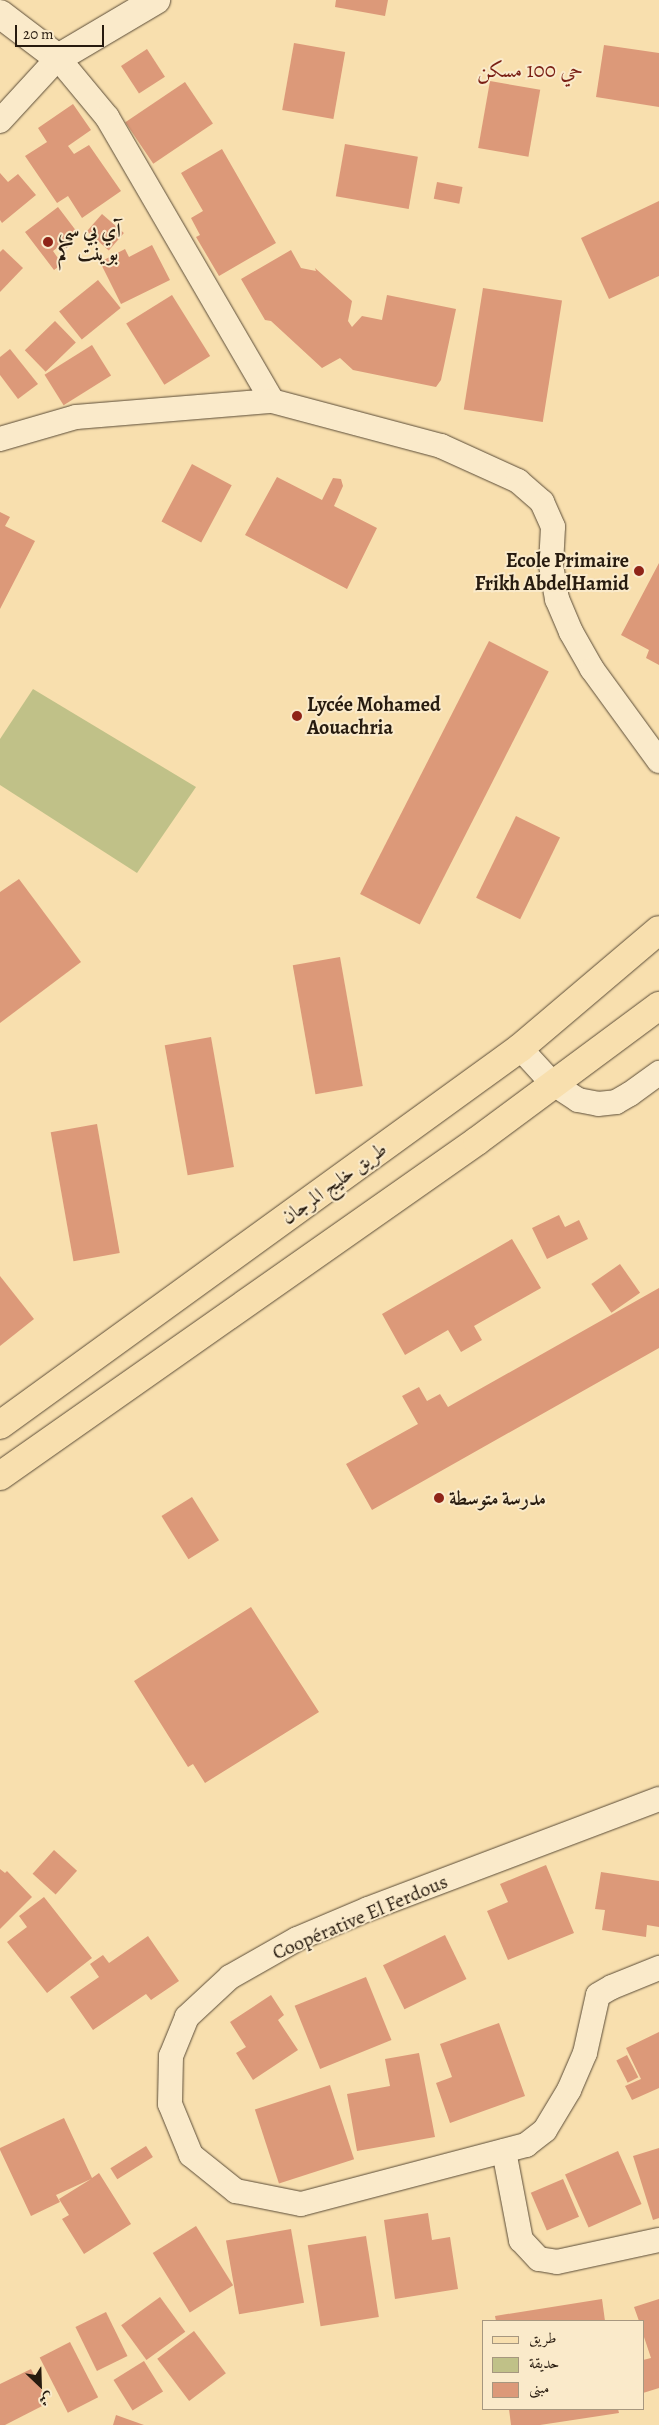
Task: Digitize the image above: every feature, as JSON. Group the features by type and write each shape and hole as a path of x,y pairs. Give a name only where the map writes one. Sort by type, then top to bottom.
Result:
{"main road":[{"name":"طريق خليج المرجان","path":"0,1425 520,1048 659,930"},
{"path":"0,1476 477,1140 659,1006"},
{"path":"37,1398 63,1431"}],"street":[{"path":"0,120 58,58 156,0"},
{"path":"0,14 58,58 107,117 272,401"},
{"path":"0,439 76,416 272,401 441,446 518,481 542,502 553,527 551,565 557,599 570,632 592,669 659,761"},
{"path":"520,1048 552,1084 578,1100 598,1104 616,1102 659,1073"},
{"name":"Coopérative El Ferdous","path":"659,1799 368,1908 297,1939 230,1977 187,2017 171,2056 170,2104 191,2155 236,2191 301,2204 526,2145 545,2130 570,2090 585,2053 598,1995 612,1986 659,1968"},
{"path":"504,2151 522,2240 539,2258 557,2262 659,2240"}],"green space":[{"path":"33,689 196,787 137,873 0,785 0,739"}],"building":[{"path":"336,0 388,0 385,16 335,7"},
{"path":"294,43 345,52 333,119 282,110"},
{"path":"604,45 659,53 659,107 596,97"},
{"path":"147,49 165,77 139,94 121,66"},
{"path":"490,81 540,90 528,157 478,148"},
{"path":"185,82 213,123 153,164 125,122"},
{"path":"73,104 91,130 68,146 74,154 89,145 121,191 82,218 68,196 57,203 25,156 47,142 38,128"},
{"path":"345,144 418,157 409,209 336,196"},
{"path":"222,149 276,243 219,276 196,237 200,235 191,218 203,211 181,173"},
{"path":"0,173 8,182 18,174 36,195 2,223 0,220"},
{"path":"437,182 463,187 459,204 434,199"},
{"path":"659,201 659,276 609,299 581,238"},
{"name":"آي بي سي بوينت كم","path":"58,207 77,232 53,251 62,264 54,270 25,232"},
{"path":"102,214 124,233 109,250 87,231"},
{"path":"152,245 170,280 121,304 100,262 125,249 129,257"},
{"path":"3,249 23,268 0,292 0,252"},
{"path":"291,250 301,268 316,271 315,268 352,301 348,321 352,327 362,316 382,320 387,295 456,309 441,380 436,387 353,370 340,358 322,368 271,321 265,320 241,279"},
{"path":"98,280 121,308 82,339 59,311"},
{"path":"483,288 562,301 543,422 464,409"},
{"path":"172,295 210,356 164,385 126,324"},
{"path":"55,321 76,343 46,372 25,350"},
{"path":"92,345 111,376 64,405 45,375"},
{"path":"10,349 38,384 18,399 0,375 0,357"},
{"path":"192,464 232,485 201,543 161,521"},
{"path":"277,477 322,500 333,478 341,479 343,486 334,506 377,528 347,589 245,535"},
{"path":"0,512 10,517 5,526 35,541 0,609"},
{"path":"659,563 659,665 646,658 649,650 621,635"},
{"path":"489,641 549,671 420,924 360,894"},
{"path":"516,816 560,837 520,919 476,898"},
{"path":"19,879 81,962 0,1023 0,892"},
{"path":"340,957 363,1086 315,1094 293,965"},
{"path":"211,1037 234,1167 188,1175 165,1045"},
{"path":"97,1124 120,1253 73,1261 51,1132"},
{"path":"559,1215 565,1227 579,1220 588,1239 547,1259 532,1228"},
{"path":"512,1239 541,1288 474,1326 482,1340 461,1352 448,1330 405,1355 382,1314"},
{"path":"620,1264 640,1293 611,1313 591,1284"},
{"path":"0,1276 34,1319 0,1346"},
{"path":"659,1288 659,1348 372,1510 346,1464 418,1424 402,1396 419,1387 427,1401 440,1394 448,1407"},
{"path":"192,1497 219,1540 188,1559 161,1516"},
{"path":"251,1607 319,1712 205,1783 193,1764 188,1767 134,1681"},
{"path":"54,1850 77,1871 56,1895 33,1874"},
{"path":"546,1865 574,1933 508,1960 487,1911 508,1902 500,1884"},
{"path":"0,1869 5,1873 7,1871 32,1897 0,1929"},
{"path":"601,1872 659,1881 659,1927 647,1925 646,1937 602,1930 605,1910 595,1909"},
{"path":"44,1897 92,1958 47,1993 7,1942 27,1927 19,1916"},
{"path":"445,1935 466,1979 404,2009 383,1965"},
{"path":"148,1936 179,1981 151,2000 146,1994 93,2030 70,1997 99,1977 90,1964 103,1955 109,1963"},
{"path":"366,1977 391,2040 320,2069 295,2006"},
{"path":"271,1995 284,2015 278,2020 298,2050 253,2080 236,2053 246,2047 230,2022"},
{"path":"499,2023 525,2096 450,2123 436,2083 452,2077 440,2044"},
{"path":"659,2032 659,2088 632,2100 625,2086 641,2079 626,2048"},
{"path":"419,2053 435,2137 357,2151 347,2094 390,2086 385,2059"},
{"path":"627,2055 638,2077 628,2083 616,2060"},
{"path":"330,2085 354,2159 279,2184 255,2109"},
{"path":"64,2118 92,2178 99,2173 131,2224 84,2254 62,2219 69,2215 59,2199 91,2179 56,2195 60,2202 31,2216 0,2150 0,2148"},
{"path":"146,2146 153,2157 117,2179 110,2168"},
{"path":"659,2148 659,2218 653,2220 633,2156"},
{"path":"618,2151 642,2204 589,2228 565,2175"},
{"path":"563,2179 579,2217 547,2230 531,2193"},
{"path":"428,2213 432,2240 450,2237 458,2289 395,2299 384,2220"},
{"path":"196,2226 233,2285 190,2312 153,2253"},
{"path":"291,2229 304,2303 239,2314 226,2240"},
{"path":"366,2236 379,2317 321,2326 308,2245"},
{"path":"160,2297 185,2332 146,2360 121,2325"},
{"path":"602,2299 605,2320 496,2320 495,2316"},
{"path":"659,2299 659,2388 644,2393 644,2360 651,2358 644,2337 644,2320 639,2320 634,2307"},
{"path":"106,2312 127,2356 97,2371 75,2327"},
{"path":"194,2331 226,2373 189,2401 157,2359"},
{"path":"70,2342 98,2397 68,2413 40,2357"},
{"path":"144,2361 163,2392 133,2411 113,2380"},
{"path":"31,2369 48,2403 5,2425 0,2425 0,2384"},
{"path":"509,2410 618,2410 619,2413 540,2425 511,2425"},
{"path":"116,2415 144,2425 113,2425"}],"place":[{"name":"آي بي سي بوينت كم","path":"48,242"},
{"name":"Ecole Primaire Frikh AbdelHamid","path":"639,571"},
{"name":"Lycée Mohamed Aouachria","path":"297,716"},
{"name":"مدرسة متوسطة","path":"439,1498"}],"district":[{"name":"حي 100 مسكن","path":"530,70"}]}
